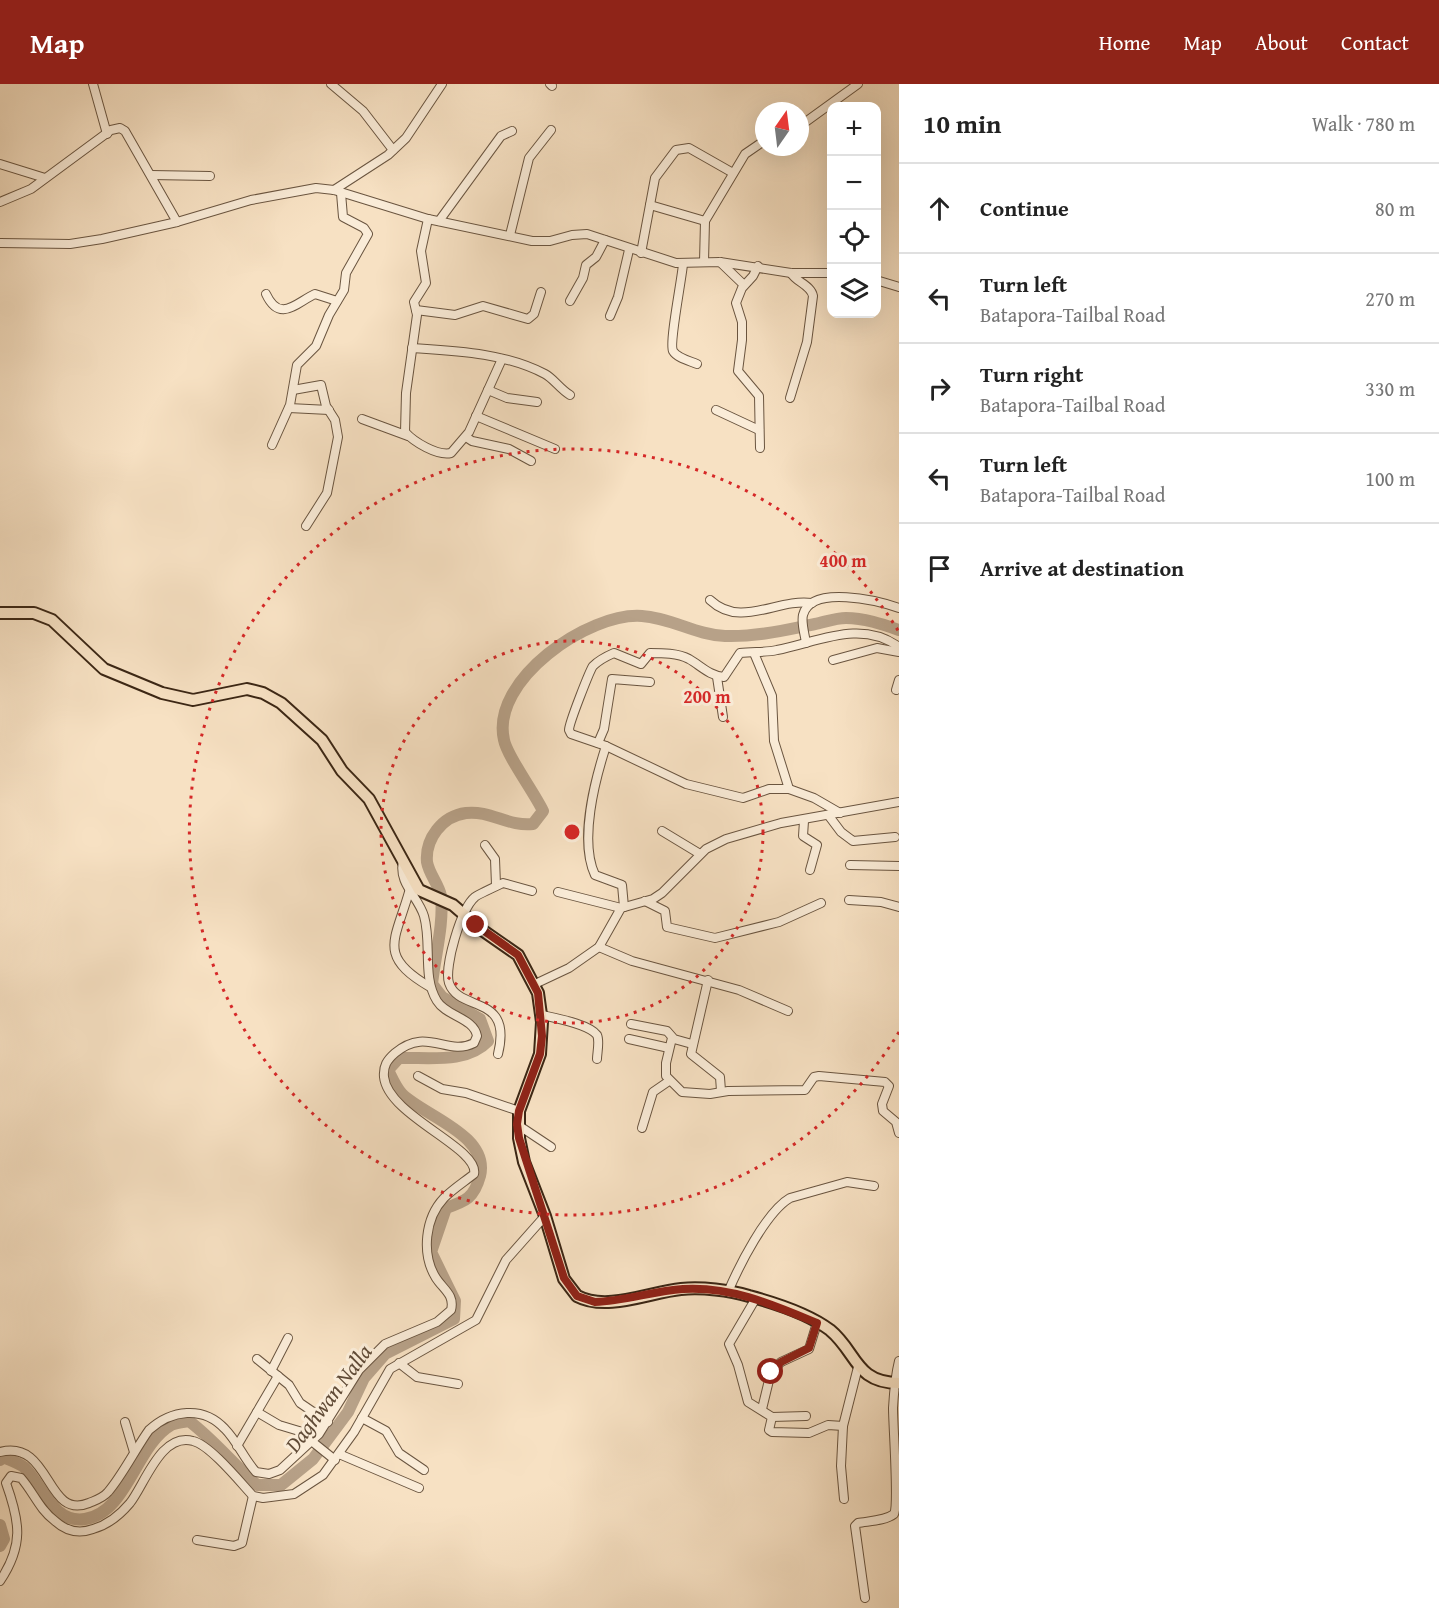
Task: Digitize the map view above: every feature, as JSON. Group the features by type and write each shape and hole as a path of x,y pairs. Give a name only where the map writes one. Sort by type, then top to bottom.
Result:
{"main road":[{"path":"0,613 34,613 52,620 104,669 162,693 193,700 247,689 263,693 281,703 322,740 342,771 369,799 419,890 453,905 482,930 518,955 535,984 542,1015 540,1054 519,1111 517,1124 524,1162 545,1216 564,1278 572,1292 582,1299 602,1302 684,1289 728,1292 756,1298 817,1323 837,1338 858,1367 873,1378 896,1383"}],"street":[{"path":"93,84 107,134"},
{"path":"331,84 363,111 393,150"},
{"path":"338,192 406,138 442,84"},
{"path":"809,119 858,84"},
{"path":"0,202 24,192 116,128 125,131 177,222"},
{"path":"510,235 528,163 551,130"},
{"path":"439,221 501,136 512,131"},
{"path":"640,254 649,218 652,187 658,171 680,148 688,148 733,173"},
{"path":"704,262 705,221 733,173 746,154 755,148"},
{"path":"0,164 45,178"},
{"path":"151,175 210,176"},
{"path":"0,243 70,244 177,222 296,190 338,192 428,219 541,242 579,234 605,240 640,254 683,264 720,262 758,266 791,273 827,273"},
{"path":"272,446 289,408 298,362 316,346 344,290 346,273 368,234 366,230 343,217 338,192"},
{"path":"650,205 705,221"},
{"path":"409,436 403,424 416,297 426,283 421,251 428,219"},
{"path":"570,301 583,278 586,265 596,258 605,240"},
{"path":"610,316 618,297 629,250"},
{"path":"720,262 744,285"},
{"path":"683,264 681,288 675,302 677,318 672,349 680,356 698,364"},
{"path":"758,266 744,285 736,303 742,322 738,370 759,396 760,448"},
{"path":"790,398 807,342 813,296 811,290 795,279 791,273"},
{"path":"881,282 899,287"},
{"path":"416,310 455,315 483,306 528,319 534,314 541,292"},
{"path":"266,294 273,304 288,309 295,308 315,294 337,301"},
{"path":"412,348 472,352 502,359 547,374 556,386 570,395"},
{"path":"362,419 409,436 419,444 447,455 466,437 502,359"},
{"path":"292,390 321,385 338,432 327,493 306,526"},
{"path":"488,390 502,397 537,402"},
{"path":"289,408 329,410"},
{"path":"716,410 759,430"},
{"path":"476,416 555,449"},
{"path":"466,437 481,444 509,449 531,461"},
{"path":"710,600 728,610 747,614 797,602 812,603 825,598 853,597 899,608"},
{"path":"806,643 804,612 812,603"},
{"path":"840,813 814,798 789,789 769,789 746,798 686,784 602,744 571,734 570,721 591,669 612,653 641,664 650,653 678,655 717,677 726,676 738,654 775,651 856,632 883,637 899,646"},
{"path":"833,660 877,648 899,652"},
{"path":"754,653 772,696 774,741 789,789"},
{"path":"717,677 723,717"},
{"path":"535,984 569,968 599,947 622,908 622,885 598,877 590,861 589,845 595,787 612,679 650,682"},
{"path":"896,690 899,680"},
{"path":"558,892 622,908 662,893 700,854 726,839 780,824 899,802"},
{"path":"829,816 841,832 853,841 895,837"},
{"path":"804,820 803,836 817,845 810,870"},
{"path":"662,831 700,854"},
{"path":"485,845 496,862 496,885"},
{"path":"404,859 402,872 409,892 423,913 429,939 430,987"},
{"path":"850,865 899,866"},
{"path":"498,1054 500,1034 495,1017 483,1005 454,992 448,980 450,960 464,914 474,898 490,891 496,885 507,884 532,891"},
{"path":"0,1452 18,1452 33,1460 45,1472 61,1501 74,1507 107,1494 156,1423 182,1412 196,1413 219,1423 255,1472 269,1474 288,1463 313,1443 353,1378 376,1352 398,1337 437,1322 451,1310 450,1294 433,1272 427,1238 429,1226 443,1200 474,1174 474,1167 464,1155 405,1110 386,1086 383,1069 388,1060 411,1042 464,1046 476,1040 474,1028 442,1008 430,987 406,972 397,960 395,932 409,892"},
{"path":"849,900 881,902 899,907"},
{"path":"645,901 665,910 667,927 711,939 761,928 821,903"},
{"path":"599,947 632,962 708,980 745,992 788,1011"},
{"path":"708,980 692,1044 692,1057 720,1077 721,1091"},
{"path":"542,1015 569,1022 595,1034 598,1039 597,1059"},
{"path":"631,1024 667,1030 672,1038 692,1044"},
{"path":"672,1038 665,1070 669,1081 682,1092 710,1094 721,1091 806,1090 814,1077 819,1076 885,1082 889,1086 882,1103 883,1112 896,1122 899,1133"},
{"path":"629,1039 669,1048"},
{"path":"418,1076 442,1089 466,1093 519,1111"},
{"path":"642,1128 653,1092 669,1081"},
{"path":"517,1124 551,1147"},
{"path":"728,1292 767,1221 781,1203 790,1198 847,1182 874,1186"},
{"path":"0,1581 14,1557 19,1528 6,1483 10,1476 21,1478 41,1509 69,1530 89,1530 114,1519 129,1505 157,1460 171,1444 180,1439 190,1440 205,1447 253,1496 263,1498 294,1494 314,1483 362,1418 384,1377 399,1363 476,1320 506,1260 545,1216"},
{"path":"756,1298 729,1344 738,1365 745,1397 751,1404 772,1417 806,1416"},
{"path":"762,1409 771,1372 781,1362 809,1348 817,1323"},
{"path":"237,1446 257,1412 288,1338"},
{"path":"256,1359 291,1387 300,1403 328,1422"},
{"path":"865,1598 855,1526 858,1523 891,1516 895,1513 899,1502 894,1441 899,1361"},
{"path":"399,1363 417,1377 458,1384"},
{"path":"844,1498 841,1466 843,1426 858,1367"},
{"path":"257,1412 279,1425 295,1429 334,1456 419,1488"},
{"path":"772,1417 769,1430 772,1432 809,1433 828,1425 843,1426"},
{"path":"362,1418 386,1431 399,1453 424,1470"},
{"path":"124,1422 134,1452"},
{"path":"197,1540 234,1546 242,1544 253,1496"}],"waterway":[{"name":"Daghwan Nalla","path":"0,1460 4,1457 25,1468 50,1502 65,1516 85,1519 99,1514 111,1505 159,1435 171,1425 189,1421 257,1485 281,1485 313,1459 348,1412 364,1378 385,1354 454,1319 455,1301 431,1252 446,1208 464,1201 475,1189 480,1176 480,1162 475,1149 466,1138 402,1094 388,1070 399,1058 458,1056 469,1053 488,1041 480,1019 442,997 432,984 442,907 440,892 428,866 427,853 437,830 457,815 475,813 516,823 533,824 543,811 506,747 504,717 512,695 528,673 548,654 571,638 596,625 620,618 642,616 664,620 704,633 725,636 770,633 846,618 866,620 899,630"},
{"name":"Daghwan Nalla","path":"0,1525 4,1539 0,1546"}],"route":[{"path":"476,925 518,955 524,962 538,993 542,1022 540,1054 519,1111 517,1124 524,1162 545,1216 564,1278 572,1292 582,1299 602,1302 684,1289 728,1292 764,1301 817,1323 809,1348 781,1362 771,1372"}]}
